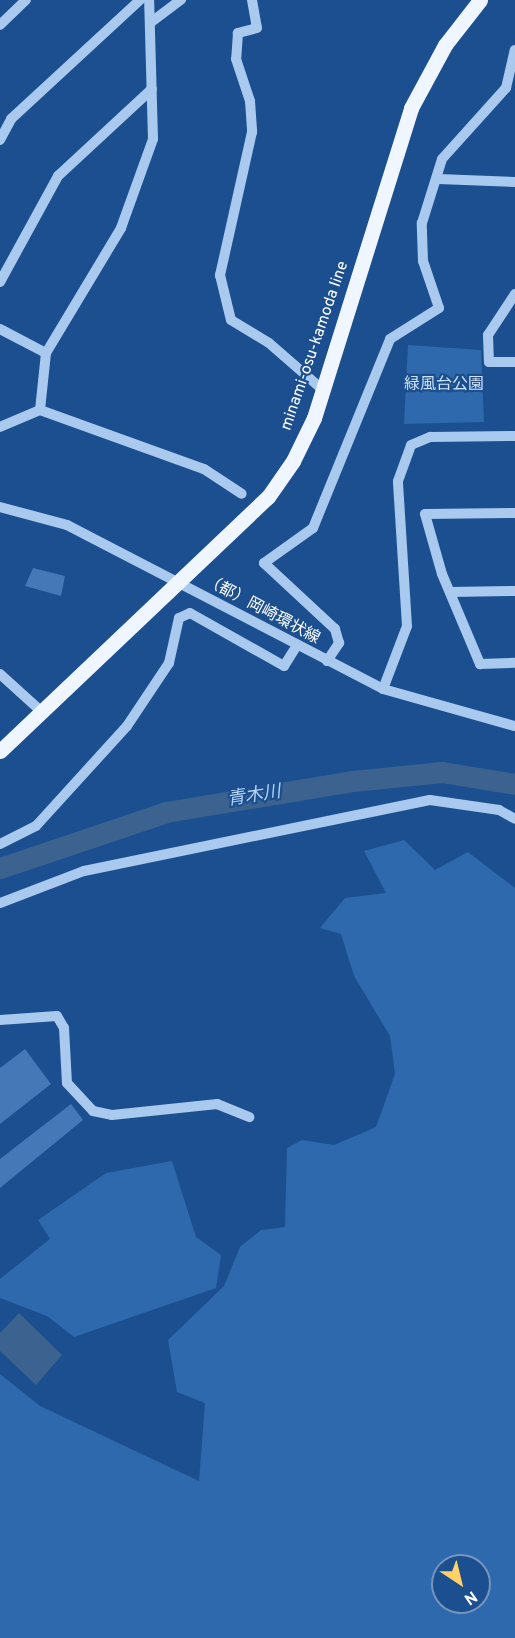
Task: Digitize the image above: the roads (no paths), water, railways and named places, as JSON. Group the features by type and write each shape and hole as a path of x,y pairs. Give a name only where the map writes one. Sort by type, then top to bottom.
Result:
{"main road":[{"name":"minami-osu-kamoda line","path":"0,751 268,497 293,461 322,389 411,108 445,45 480,0"}],"street":[{"path":"0,25 26,0"},
{"path":"0,140 11,118 140,0"},
{"path":"40,410 46,353 121,228 153,139 149,0"},
{"path":"150,23 182,0"},
{"path":"252,0 257,28 238,33 236,58 250,101 252,132 220,275 231,320 269,343 322,389"},
{"path":"327,661 339,643 332,624 264,563 314,528 390,339 433,317 439,308 420,241 438,179 449,148 506,88 515,50"},
{"path":"0,282 58,176 152,89"},
{"path":"438,179 515,182"},
{"path":"515,294 488,334 489,362 515,362"},
{"path":"0,329 46,353"},
{"path":"2,421 40,410 204,469 242,494"},
{"path":"382,689 407,626 398,481 411,445 430,437 515,436"},
{"name":"（都）岡崎環状線","path":"0,507 67,525 382,689 515,726"},
{"path":"515,513 425,514 450,592 480,663 515,663"},
{"path":"450,592 515,591"},
{"path":"0,844 36,826 127,726 169,663 179,618 190,613 284,666 297,645"},
{"path":"0,674 42,712"},
{"path":"0,903 84,872 430,800 499,810 515,819"},
{"path":"0,1020 57,1016 64,1028 67,1083 93,1111 112,1115 217,1104 249,1117"}],"waterway":[{"name":"青木川","path":"0,868 166,812 353,781 442,772 515,784"}],"park label":[{"name":"緑風台公園","path":"444,385"}]}
